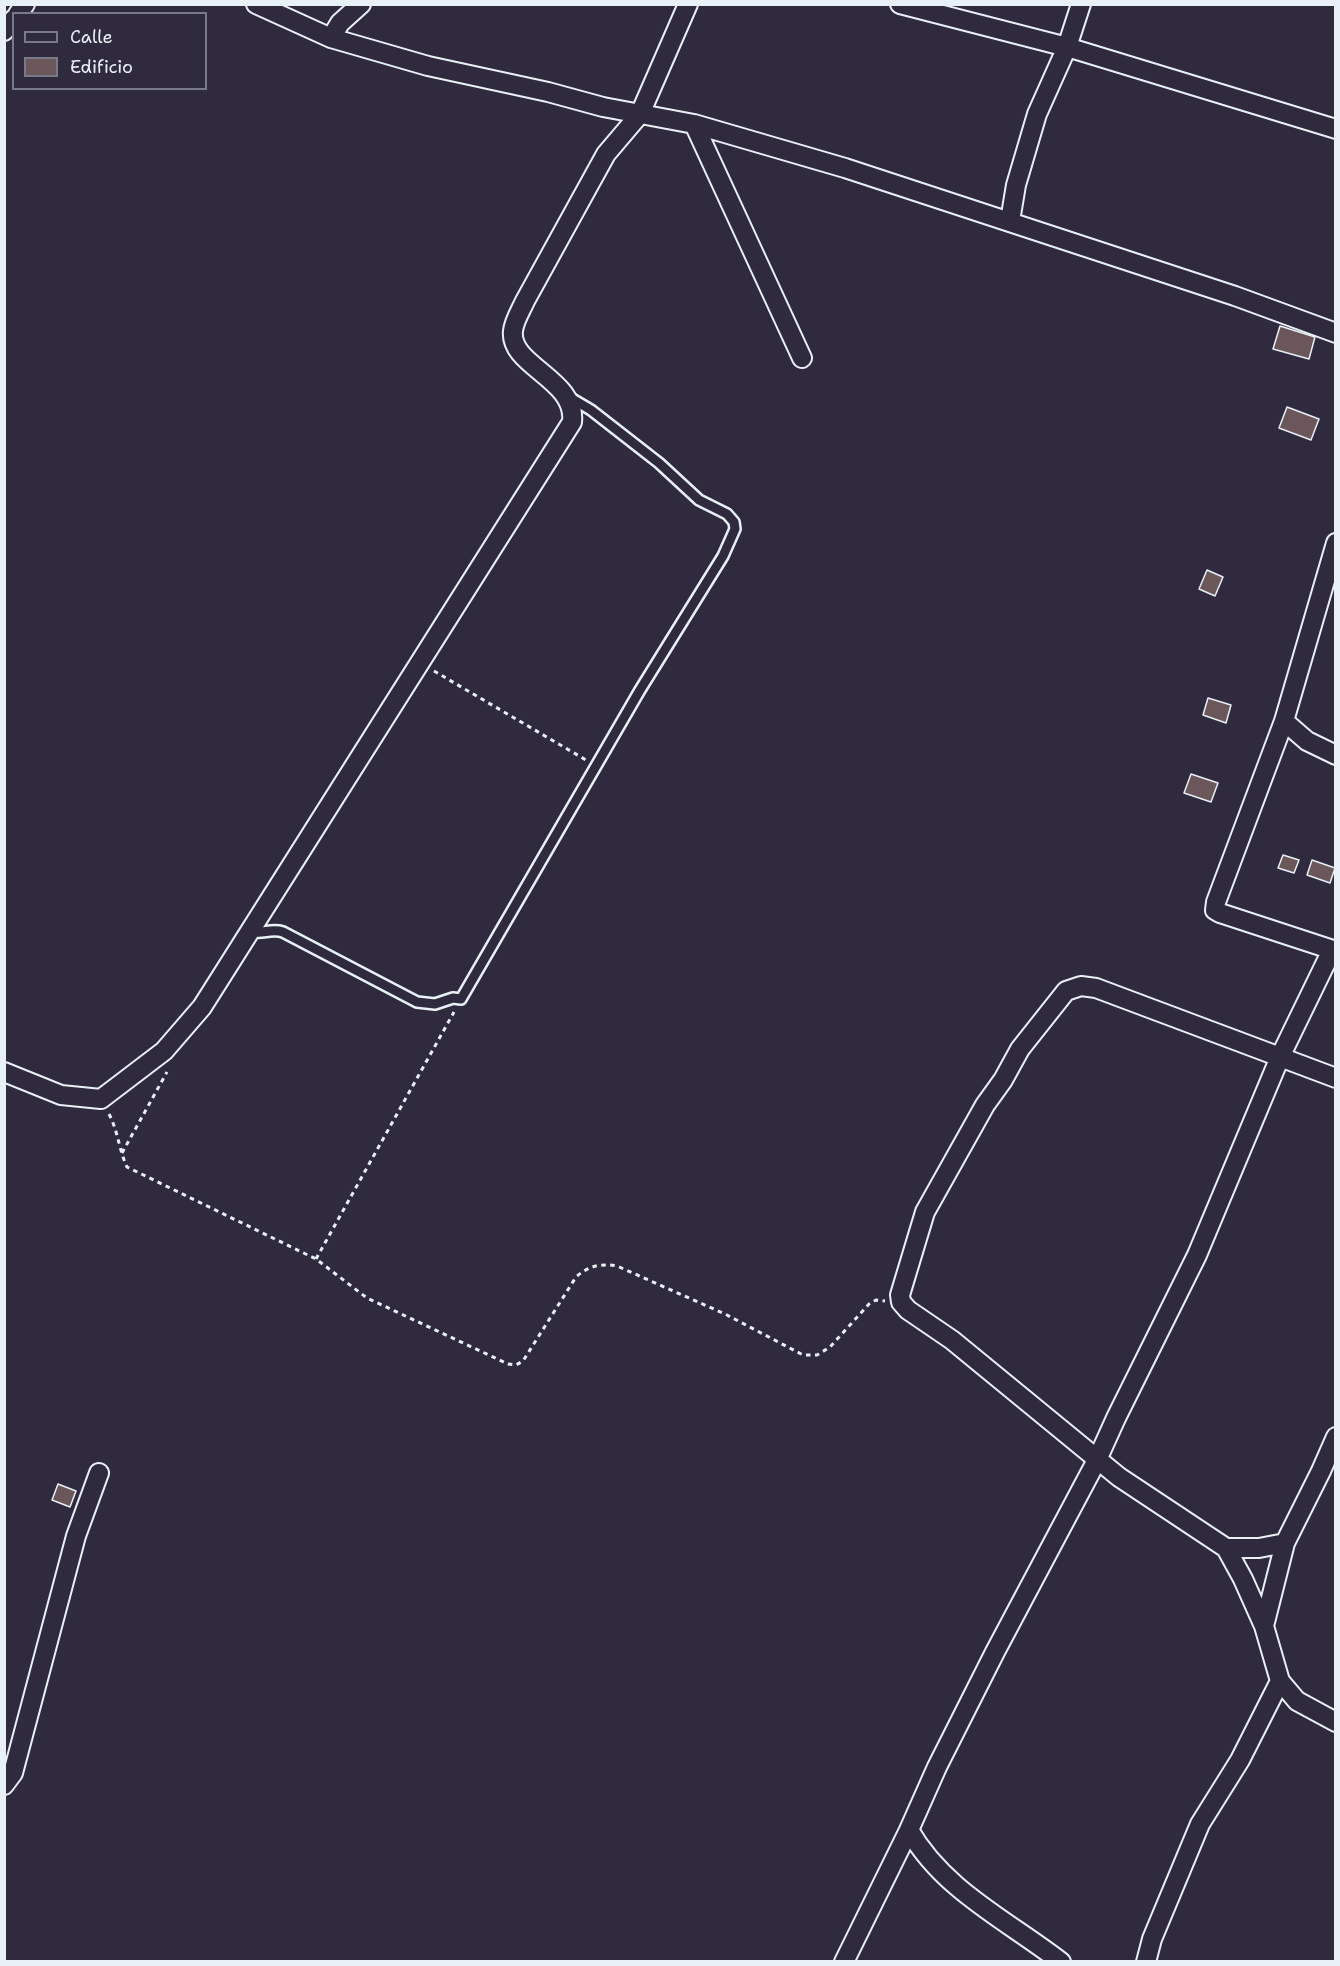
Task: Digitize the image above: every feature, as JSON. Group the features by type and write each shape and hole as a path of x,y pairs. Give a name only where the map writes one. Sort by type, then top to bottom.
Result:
{"street":[{"path":"256,4 331,38 428,66 694,124 845,168 1235,296 1335,333"},
{"path":"331,38 340,23 361,4"},
{"path":"4,1072 61,1095 101,1099 164,1052 202,1007 572,422 573,413 567,396 522,355 515,346 512,333 525,301 606,154 640,114 688,4"},
{"path":"900,4 1067,47 1335,129"},
{"path":"1010,221 1016,185 1037,114 1067,47 1081,4"},
{"path":"694,124 802,357"},
{"path":"844,1962 994,1652 1097,1460 1197,1255 1280,1057 1334,951 1215,910 1238,841 1284,721 1334,551"},
{"path":"1284,721 1307,741 1335,755"},
{"path":"1335,1078 1096,988 1081,986 1066,991 1020,1048 985,1105 926,1212 900,1295 908,1310 952,1340 1097,1460 1226,1548 1264,1626 1280,1681 1297,1701 1335,1722"},
{"path":"1264,1626 1285,1543 1321,1471 1335,1437"},
{"path":"4,1785 13,1773 76,1536 99,1473"},
{"path":"1226,1548 1259,1548 1285,1543"},
{"path":"1146,1962 1152,1939 1200,1824 1240,1760 1280,1681"},
{"path":"909,1830 920,1849 979,1905 1061,1962"}],"lane":[{"path":"250,931 255,933 274,930 283,932 417,1002 435,1004 453,998 461,999 595,766 723,556 735,529 734,522 727,514 699,500 650,456 591,410 567,396"}],"path":[{"path":"419,663 595,766"},
{"path":"316,1259 461,999"},
{"path":"121,1154 170,1066"},
{"path":"101,1099 115,1125 121,1154 127,1167 316,1259 367,1298 508,1364 516,1365 522,1361 576,1277 584,1269 604,1264 617,1266 725,1314 802,1355 817,1355 830,1347 869,1304 876,1300 902,1302"}],"building":[{"path":"1280,326 1315,337 1309,359 1273,349"},
{"path":"1287,407 1319,419 1311,440 1279,428"},
{"path":"1207,570 1223,577 1215,596 1199,589"},
{"path":"1208,698 1231,705 1226,723 1203,715"},
{"path":"1191,774 1218,783 1211,802 1184,793"},
{"path":"1283,855 1299,860 1294,873 1278,868"},
{"path":"1312,860 1335,868 1330,883 1307,875"},
{"path":"58,1484 76,1491 70,1507 52,1500"}]}
